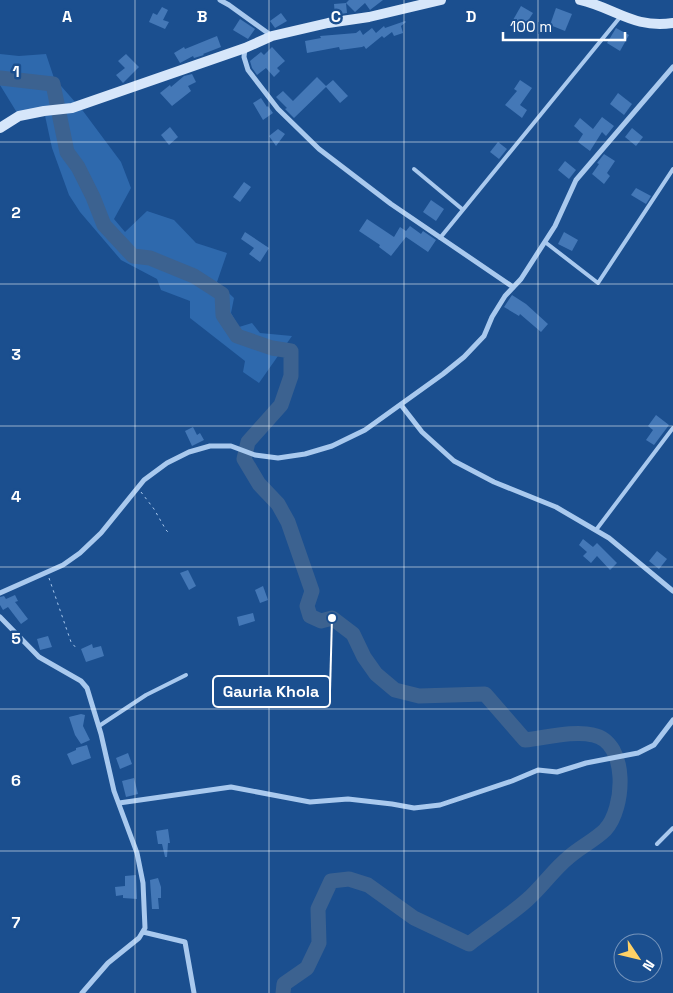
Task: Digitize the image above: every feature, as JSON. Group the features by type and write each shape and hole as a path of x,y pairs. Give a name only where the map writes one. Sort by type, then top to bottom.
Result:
{"street":[{"path":"220,0 230,5 272,36"},
{"path":"0,128 18,116 72,108 245,48 272,36 369,17 441,0"},
{"path":"580,0 591,2 621,16 649,24 673,23"},
{"path":"245,48 244,57 248,70 268,97 319,148 358,180 513,287"},
{"path":"0,593 63,565 80,553 101,532 144,480 167,463 189,452 210,446 231,446 255,455 278,458 305,454 332,446 365,430 443,374 484,336 497,308 513,287 522,279 555,226 576,180 673,67"},
{"path":"401,405 422,432 454,461 494,482 556,507 596,530 609,538 673,591"},
{"path":"0,617 38,656 81,681 87,688 99,726 118,803 137,853 143,883 145,928 139,938 108,963 82,993"},
{"path":"118,803 231,787 310,802 348,799 414,808 440,805 512,781 538,770 557,772 586,763 638,753 654,745 673,720"},
{"path":"143,932 185,942 194,993"}],"lane":[{"path":"440,238 621,16"},
{"path":"414,169 462,209"},
{"path":"545,242 598,283 673,169"},
{"path":"596,530 673,428"},
{"path":"99,726 146,695 186,675"},
{"path":"657,844 673,828"}],"path":[{"path":"138,488 169,533"},
{"path":"48,572 51,586 71,642 77,649"}],"shaded area":[{"path":"0,54 19,56 46,54 54,78 83,111 121,162 131,188 114,219 125,232 147,211 174,220 196,243 227,253 217,282 234,298 231,313 239,327 252,323 260,333 292,336 259,383 243,372 245,361 190,318 190,301 161,290 157,279 121,260 80,212 69,195 52,148 44,111 19,116 0,85"}],"building":[{"path":"349,0 383,0 370,10 365,3 355,12 346,3"},
{"path":"346,3 347,13 335,15 334,4"},
{"path":"521,6 533,13 524,27 513,20"},
{"path":"162,7 168,10 163,20 169,22 165,29 149,22 153,13 157,15"},
{"path":"556,8 572,14 565,31 550,25"},
{"path":"281,13 287,21 275,28 270,21"},
{"path":"240,19 255,29 248,39 233,30"},
{"path":"405,21 401,26 403,33 394,36 392,32 384,38 382,36 366,49 364,46 340,50 339,47 307,53 305,41 321,38 320,36 356,33 360,30 363,35 372,28 376,33 384,26 385,28"},
{"path":"616,28 629,35 620,51 607,43"},
{"path":"217,36 221,47 204,55 194,58 193,56 180,63 174,53 184,47 185,49"},
{"path":"272,47 285,61 277,68 280,71 274,77 266,68 257,75 250,61 261,52 264,55"},
{"path":"126,54 139,67 123,83 116,75 125,68 118,61"},
{"path":"192,74 196,82 188,86 191,91 172,106 160,93 184,76"},
{"path":"317,77 326,86 333,80 348,96 340,103 326,87 294,118 276,97 283,91 293,101"},
{"path":"520,80 532,88 520,105 527,110 522,118 505,105 517,91 514,89"},
{"path":"618,93 632,104 624,115 610,104"},
{"path":"261,98 273,113 263,120 253,103"},
{"path":"602,117 614,126 606,136 602,132 590,151 578,142 583,134 574,126 580,118 593,129"},
{"path":"170,127 178,137 169,145 161,135"},
{"path":"632,128 643,137 636,146 625,137"},
{"path":"278,129 285,134 276,146 269,136"},
{"path":"498,142 507,149 499,159 490,152"},
{"path":"604,154 615,161 607,173 610,176 604,184 592,174"},
{"path":"565,161 576,170 569,179 558,170"},
{"path":"244,182 251,187 240,202 233,197"},
{"path":"636,188 651,196 646,204 631,195"},
{"path":"431,200 444,209 436,221 423,212"},
{"path":"367,219 394,237 400,227 406,231 410,226 421,234 423,231 436,240 428,252 406,237 391,256 379,247 380,245 359,231"},
{"path":"245,232 269,248 260,262 249,254 254,248 241,239"},
{"path":"564,232 578,240 572,251 558,244"},
{"path":"512,295 526,304 548,324 541,332 520,314 519,316 504,307"},
{"path":"656,415 669,425 654,445 646,440 653,430 648,426"},
{"path":"193,427 197,435 200,433 204,440 192,446 185,431"},
{"path":"583,539 593,547 597,543 617,563 610,570 597,556 591,563 583,556 587,552 579,545"},
{"path":"657,551 667,559 659,569 649,561"},
{"path":"188,570 196,586 189,590 180,573"},
{"path":"263,586 268,600 260,603 255,590"},
{"path":"15,595 18,601 15,602 28,619 21,624 8,607 3,610 0,605 0,597 4,596 6,599"},
{"path":"253,613 255,621 239,626 237,617"},
{"path":"48,636 52,647 40,650 37,639"},
{"path":"92,644 93,648 101,646 104,656 86,662 81,649"},
{"path":"85,715 83,726 90,740 81,744 75,735 69,717"},
{"path":"87,745 91,758 72,765 67,754 76,750 76,748"},
{"path":"128,753 132,764 120,769 116,758"},
{"path":"134,778 138,794 126,797 122,781"},
{"path":"168,829 170,843 168,843 167,857 165,857 162,844 158,844 156,831"},
{"path":"136,875 137,899 123,898 123,895 116,896 115,887 125,886 125,876"},
{"path":"158,878 161,887 161,898 158,898 159,909 152,909 150,880"}],"waterway":[{"path":"0,78 53,84 67,152 78,167 104,225 133,256 150,258 194,276 222,294 223,315 237,336 272,348 291,351 291,376 281,405 248,442 244,459 259,484 278,504 288,522 312,591 307,606 310,616 321,621 332,618 353,634 364,657 376,674 395,690 419,696 485,694 525,740 577,733 593,735 605,740 613,750 618,763 620,777 617,807 612,820 605,830 573,853 520,906 469,944 414,918 368,885 349,879 331,881 318,909 319,943 307,968 284,984 283,993"}],"place":[{"name":"Gauria Khola","path":"332,618"}]}
